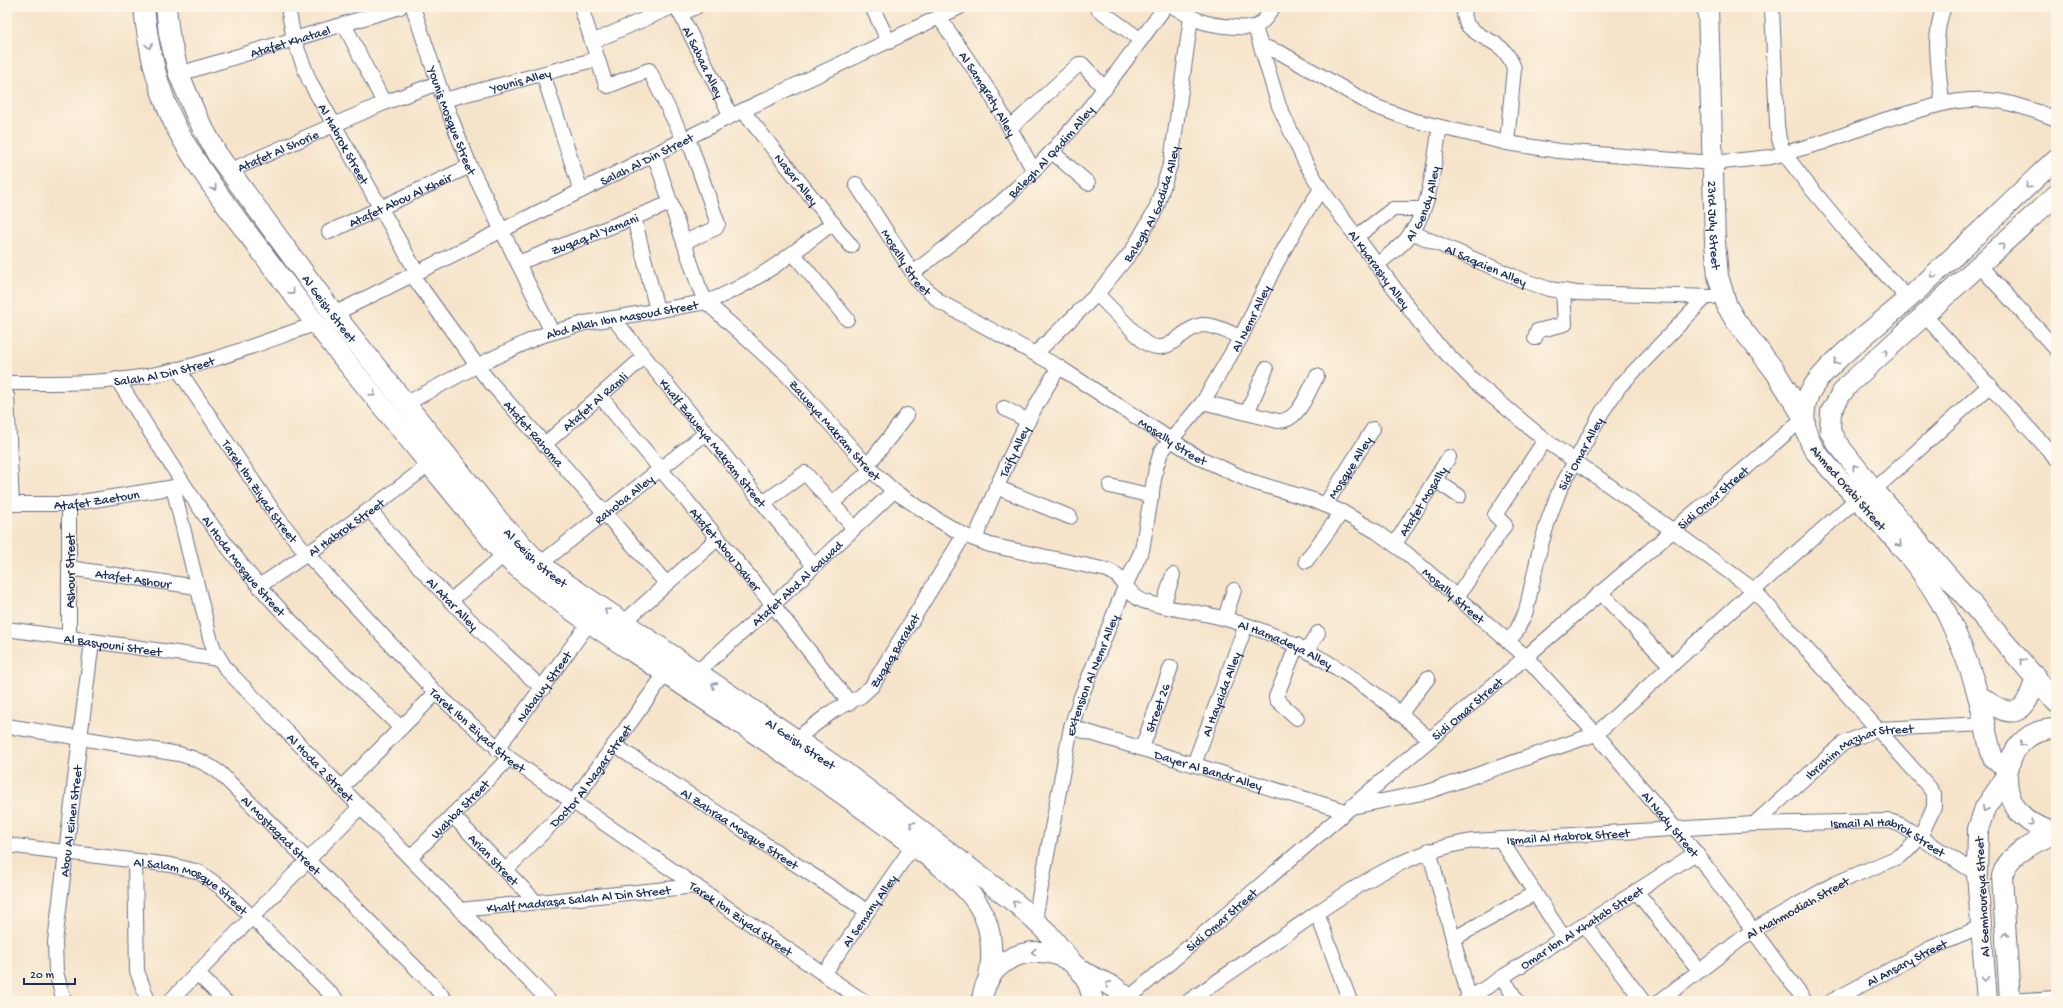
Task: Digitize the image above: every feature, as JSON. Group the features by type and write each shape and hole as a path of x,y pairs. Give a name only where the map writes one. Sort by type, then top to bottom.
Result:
{"main road":[{"name":"Al Geish Street","path":"144,7 150,52 164,98 177,128 199,165 315,324 504,555 533,582 589,623 665,674 796,739 856,782 1034,919 1076,966 1104,981 1131,999"},
{"name":"Al Geish Street","path":"166,7 169,34 179,74 196,115 217,154 334,314 500,522 540,564 696,673 736,709 820,776 912,846 968,892 978,904 985,918 992,949 981,995"},
{"name":"23rd July Street","path":"1708,7 1716,259 1715,296 1775,371 1804,418"},
{"path":"199,165 217,154"},
{"name":"Ahmed Orabi Street","path":"2056,159 1908,298 1823,374 1808,396 1804,418 1807,435 1815,451 1866,494 2036,676 2056,702"},
{"name":"Ahmed Orabi Street","path":"2008,771 1994,758 1978,695 1959,640 1946,612 1926,579 1903,549 1866,494 1833,437 1830,425 1831,412 1849,384 2056,196"},
{"path":"1978,695 2003,712 2018,710 2029,701 2036,676"},
{"name":"Al Gemhoureya Street","path":"1987,1001 1977,874 1977,841 1981,818 1985,808 2008,771 2015,752 2025,741 2037,733 2056,729"},
{"path":"2008,771 2008,790 2012,803 2020,815 2031,824 2043,830 2056,832"},
{"name":"Al Gemhoureya Street","path":"2010,1001 2002,876 2006,864 2015,855 2056,832"},
{"path":"981,995 996,969 1006,960 1018,954 1032,951 1045,951 1059,955 1076,966 1090,986 1093,1001"}],"street":[{"name":"Al Habrok Street","path":"288,7 294,40 309,80 380,208 414,274"},
{"name":"Atafet Khatael","path":"179,74 400,7"},
{"name":"Younis Mosque Street","path":"413,7 444,100 470,166 552,332"},
{"path":"581,7 606,86 649,70 686,139 718,224 716,228 684,242"},
{"path":"592,42 676,9 696,7"},
{"path":"872,7 889,42"},
{"name":"Salah Al Din Street","path":"334,314 737,113 960,7"},
{"name":"Balegh Al Qadim Alley","path":"913,273 985,217 1052,152 1105,89 1165,7"},
{"path":"1174,7 1201,23 1214,26 1255,27 1264,20 1273,7"},
{"path":"1466,7 1464,15 1467,25 1503,48 1510,57 1514,68 1507,143"},
{"path":"1772,7 1777,125 1779,139 1784,153 1863,252 1908,298"},
{"path":"1942,104 1936,47 1937,30 1944,7"},
{"name":"Al Sabaa Alley","path":"676,9 737,113"},
{"path":"1098,9 1141,40"},
{"name":"Al Samqraty Alley","path":"939,17 982,81 1034,171"},
{"name":"Balegh Al Gadida Alley","path":"1035,354 1097,294 1132,251 1145,231 1165,186 1175,138 1191,17"},
{"path":"344,24 384,103"},
{"name":"Al Kharashy Alley","path":"1255,27 1262,46 1269,76 1291,134 1321,189 1432,339 1453,362 1476,383 1545,440 1754,590 1934,795 1934,807 1920,838"},
{"path":"1262,46 1281,53 1339,88 1374,106 1412,120 1507,143 1558,151 1713,163 1784,153 1824,142 1884,120 1965,99 1994,99 2026,107 2056,119"},
{"name":"Younis Alley","path":"444,100 598,59"},
{"path":"1010,128 1079,64 1082,64 1105,89"},
{"path":"543,74 581,192"},
{"name":"Atafet Al Shorie","path":"229,171 384,103 438,83"},
{"name":"Nasar Alley","path":"737,113 851,246"},
{"name":"Al Gendy Alley","path":"1377,265 1405,241 1412,232 1423,209 1440,127"},
{"path":"1052,152 1088,183"},
{"name":"Zaweya Makram Street","path":"654,154 699,287 706,302 787,375 869,468 894,491 938,520 970,537 990,545 1107,570 1116,574 1126,584"},
{"name":"Atafet Abou Al Kheir","path":"329,232 470,166"},
{"name":"Mosally Street","path":"856,184 913,273 925,289 940,302 1058,367 1170,440 1222,470 1250,481 1325,505 1342,512 1377,532 1395,544 1525,656"},
{"name":"Al Nemr Alley","path":"1170,440 1203,402 1241,337 1276,264 1299,223 1321,189"},
{"name":"Zuqaq Al Yamani","path":"518,262 671,203"},
{"path":"1356,237 1393,209 1423,209"},
{"path":"634,218 657,310"},
{"name":"Abd Allah Ibn Masoud Street","path":"405,404 519,344 552,332 585,323 706,302 749,283 833,224"},
{"name":"Al Saqaien Alley","path":"1412,232 1522,280 1563,291 1715,296"},
{"path":"793,253 847,319"},
{"path":"1980,266 2056,349"},
{"name":"Atafet Rahoma","path":"414,274 476,366 666,583"},
{"path":"1535,338 1537,331 1565,324 1563,291"},
{"path":"1097,294 1144,342 1152,347 1160,348 1167,346 1200,326 1208,325 1241,337"},
{"name":"Sidi Omar Alley","path":"1508,641 1516,632 1526,611 1549,518 1560,489 1602,412 1620,387 1715,296"},
{"path":"1925,316 2056,458"},
{"name":"Khalf Zaweya Makram Street","path":"613,318 814,566"},
{"name":"Salah Al Din Street","path":"7,383 66,383 146,376 178,369 315,324"},
{"name":"Atafet Al Ramli","path":"544,445 644,357"},
{"name":"Taify Alley","path":"970,537 996,487 1005,465 1058,367"},
{"name":"Tarek Ibn Ziyad Street","path":"178,369 277,517 308,555 436,693 509,758 863,1001"},
{"path":"1247,413 1266,369"},
{"path":"1203,402 1278,421 1290,418 1297,412 1317,376"},
{"name":"Al Hoda Mosque Street","path":"117,379 179,486 260,586 287,616 401,728"},
{"path":"1348,809 1427,792 1596,734 1754,590 1990,385"},
{"path":"7,396 9,504"},
{"name":"Atafet Abou Daher","path":"600,396 773,605 850,702"},
{"path":"1004,408 1028,421"},
{"path":"832,503 869,468 907,415"},
{"name":"Sidi Omar Street","path":"1131,999 1525,656 1804,418"},
{"name":"Mosque Alley","path":"1325,505 1373,429"},
{"name":"Rahoba Alley","path":"540,564 706,433"},
{"name":"Extension Al Nemr Alley","path":"1034,919 1071,727 1081,697 1126,584 1134,571 1142,550 1158,460 1170,440"},
{"path":"1457,597 1505,525 1495,515 1545,440"},
{"name":"Atafet Mosally","path":"1395,544 1449,457"},
{"name":"Al Habrok Street","path":"260,586 308,555 430,464"},
{"path":"763,503 805,472 854,528"},
{"path":"1435,480 1459,496"},
{"name":"Atafet Zaetoun","path":"9,504 69,504 179,486"},
{"name":"Al Hoda 2 Street","path":"179,486 198,587 210,638 219,659 234,678 549,1001"},
{"path":"1110,486 1152,496"},
{"path":"996,487 1070,517"},
{"name":"Atafet Abd Al Gawad","path":"696,673 773,605 894,491"},
{"name":"Ashour Street","path":"69,504 69,638"},
{"name":"Al Atar Alley","path":"370,510 450,601 485,636 543,689"},
{"path":"1306,561 1342,512"},
{"name":"Zuqaq Barakat","path":"796,739 833,711 867,692 877,680 970,537"},
{"path":"623,623 718,538"},
{"path":"450,601 504,555"},
{"name":"Atafet Ashour","path":"69,568 198,587"},
{"path":"1164,606 1173,575"},
{"name":"Al Hamadeya Alley","path":"1126,584 1135,597 1142,600 1164,606 1225,618 1302,648 1353,676 1401,713 1429,739"},
{"path":"1225,618 1234,590"},
{"path":"1600,592 1671,666"},
{"name":"Nabawy Street","path":"498,749 543,689 589,623"},
{"name":"Al Hayaida Alley","path":"1194,764 1246,625"},
{"name":"Al Basyouni Street","path":"7,629 219,659"},
{"path":"1297,718 1276,699 1302,648 1318,633"},
{"name":"Abou Al Einen Street","path":"64,1001 59,988 55,957 92,641"},
{"name":"Al Nady Street","path":"1525,656 1596,734 1676,828 1805,1001"},
{"name":"Street 26","path":"1142,748 1171,667"},
{"name":"Doctor Al Nagar Street","path":"506,870 573,802 665,674"},
{"path":"1401,713 1428,678"},
{"path":"341,788 436,693"},
{"name":"Ibrahim Mazhar Street","path":"1754,824 1844,743 1877,729 1985,724"},
{"name":"Al Mostagad Street","path":"7,726 179,754 195,758 209,764 220,773 435,987 446,1001"},
{"name":"Dayer Al Bandr Alley","path":"1071,727 1348,809"},
{"name":"Al Zahraa Mosque Street","path":"614,745 867,911"},
{"name":"Wahba Street","path":"410,858 509,758"},
{"path":"170,1001 360,807"},
{"name":"Arian Street","path":"452,815 536,902"},
{"name":"Ismail Al Habrok Street","path":"1189,1001 1317,913 1386,870 1429,850 1473,840 1754,824 1890,820 1901,824 1920,838 1977,874"},
{"name":"Al Mahmodiah Street","path":"1666,999 1699,970 1753,930 1834,884 1898,857 1907,851 1920,838"},
{"path":"1500,839 1564,938"},
{"name":"Al Salam Mosque Street","path":"7,845 171,865 199,872 215,882 338,1001"},
{"name":"Al Semany Alley","path":"824,974 912,846"},
{"path":"1429,850 1468,1000"},
{"name":"Omar Ibn Al Khatab Street","path":"1468,1000 1696,853"},
{"path":"135,861 137,971 148,1001"},
{"name":"Khalf Madrasa Salah Al Din Street","path":"460,910 696,886"},
{"path":"1636,891 1699,970"},
{"path":"1453,939 1535,892"},
{"path":"1317,913 1350,1001"},
{"path":"1584,924 1643,1001"},
{"name":"Al Ansary Street","path":"1832,1001 1931,948 1981,927"},
{"path":"197,973 225,1001"},
{"path":"1502,977 1517,1001"},
{"path":"2010,1001 2056,998"}]}
